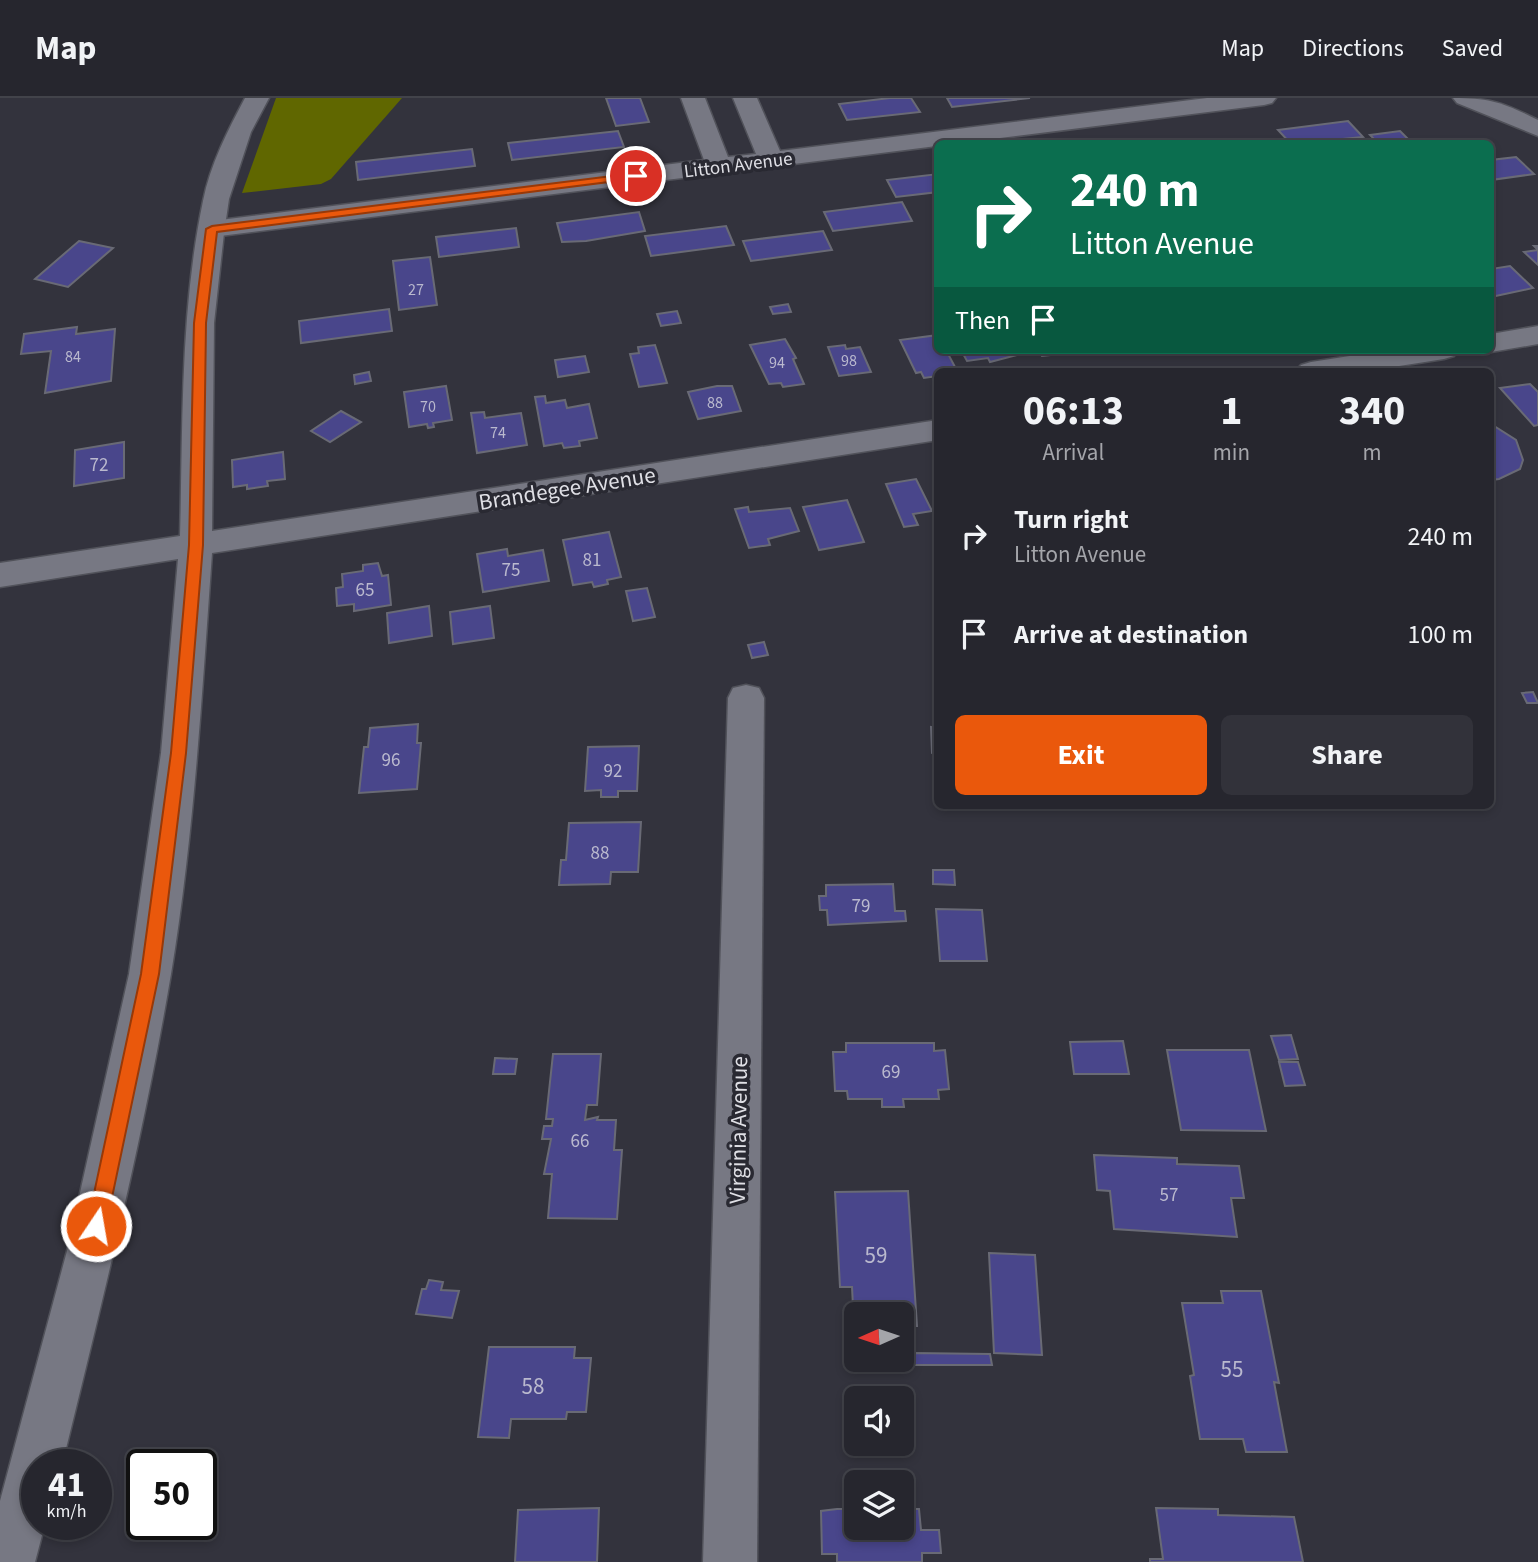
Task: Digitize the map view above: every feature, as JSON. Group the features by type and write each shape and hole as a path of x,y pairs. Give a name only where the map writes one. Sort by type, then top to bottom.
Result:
{"street":[{"path":"8,1562 35,1471 91,1251 150,974 178,753 196,545 200,323 216,199 240,132 257,98"},
{"path":"693,98 719,166"},
{"path":"745,98 771,159"},
{"name":"Litton Avenue","path":"212,229 1264,98"},
{"path":"1465,98 1502,111 1538,129"},
{"path":"1494,342 1538,335"},
{"path":"1330,368 1419,354"},
{"name":"Brandegee Avenue","path":"0,575 934,431"},
{"name":"Virginia Avenue","path":"730,1562 746,698"}],"shaded area":[{"path":"276,98 402,98 331,179 321,184 242,193"}],"building":[{"path":"606,98 640,98 649,122 616,126"},
{"path":"911,98 920,112 847,120 839,104"},
{"path":"947,98 1030,98 952,107"},
{"path":"1348,121 1363,137 1287,140 1278,130"},
{"path":"618,131 624,147 512,160 508,143"},
{"path":"1400,131 1409,140 1375,140 1370,135"},
{"path":"472,149 475,166 358,180 356,162"},
{"path":"1516,157 1534,174 1494,180 1494,160"},
{"path":"934,174 934,192 896,197 887,180"},
{"path":"902,202 912,221 833,231 824,212"},
{"path":"639,212 645,231 586,241 562,242 557,223"},
{"path":"726,226 734,245 651,256 645,236"},
{"path":"516,228 519,247 439,257 436,237"},
{"path":"823,231 832,250 751,261 743,241"},
{"path":"79,241 113,248 68,287 35,279"},
{"path":"1538,250 1538,265 1524,252"},
{"path":"430,257 437,305 399,310 393,261"},
{"path":"1510,266 1533,288 1494,296 1494,269"},
{"path":"788,304 791,312 773,314 770,307"},
{"path":"389,309 392,331 301,343 299,321"},
{"path":"677,311 681,323 661,326 657,314"},
{"path":"77,327 76,334 115,329 111,381 45,393 51,351 21,354 24,334"},
{"path":"934,336 934,354 948,354 955,367 934,368 934,377 924,378 921,372 916,373 900,340"},
{"path":"785,339 796,358 793,359 804,384 783,387 781,383 769,384 750,345"},
{"path":"655,345 667,383 639,387 630,354 639,353 638,347"},
{"path":"845,345 846,349 860,347 871,372 839,376 828,347"},
{"path":"963,354 1021,354 990,362 988,358 967,361"},
{"path":"585,356 589,372 558,377 555,360"},
{"path":"369,372 371,381 355,384 354,375"},
{"path":"1530,384 1538,392 1538,425 1534,426 1500,388"},
{"path":"446,386 452,420 433,423 434,427 428,428 427,424 409,427 404,392"},
{"path":"732,386 741,411 698,419 688,392"},
{"path":"545,396 546,403 565,400 567,408 589,404 597,438 579,441 580,446 564,448 562,443 544,446 535,397"},
{"path":"341,411 361,422 330,442 311,431"},
{"path":"484,412 485,418 521,413 527,445 477,453 471,413"},
{"path":"1494,426 1516,440 1523,460 1520,469 1494,480"},
{"path":"124,442 124,478 74,486 75,450"},
{"path":"283,452 285,479 267,481 268,486 247,489 247,485 233,487 232,460"},
{"path":"916,479 932,511 913,514 918,525 904,527 886,484"},
{"path":"847,500 864,542 819,550 803,507"},
{"path":"748,507 749,512 790,508 799,531 768,539 770,545 749,548 735,509"},
{"path":"609,532 621,577 594,587 592,582 573,585 563,540"},
{"path":"507,549 508,556 543,550 549,581 483,592 477,554"},
{"path":"378,563 382,576 388,575 391,605 354,611 354,604 337,606 336,588 343,587 342,574 363,571 363,565"},
{"path":"647,588 655,617 633,621 626,591"},
{"path":"429,606 432,636 389,643 387,613"},
{"path":"490,606 494,638 453,644 450,612"},
{"path":"764,642 768,655 752,658 748,645"},
{"path":"1533,692 1538,703 1527,703 1522,693"},
{"path":"418,724 417,743 421,743 417,789 359,793 364,747 368,747 370,728"},
{"path":"931,727 934,727 932,753"},
{"path":"639,746 637,791 618,791 618,797 601,797 601,790 585,791 588,747"},
{"path":"641,822 638,872 611,872 610,884 559,885 561,860 566,860 569,823"},
{"path":"933,870 954,870 955,885 933,884"},
{"path":"893,884 895,911 905,911 906,921 828,925 827,910 820,910 819,896 826,896 826,885"},
{"path":"936,909 982,910 987,961 940,961"},
{"path":"1291,1035 1298,1059 1279,1060 1271,1036"},
{"path":"1123,1041 1129,1074 1074,1074 1070,1042"},
{"path":"846,1043 934,1043 934,1051 945,1050 949,1089 938,1090 939,1099 903,1099 904,1107 882,1107 882,1099 848,1099 847,1091 835,1091 833,1052 846,1052"},
{"path":"1167,1050 1249,1050 1266,1131 1181,1130"},
{"path":"553,1054 601,1054 597,1105 587,1105 585,1120 598,1117 597,1120 616,1120 614,1150 622,1150 617,1219 548,1218 552,1174 544,1174 551,1139 542,1139 544,1126 552,1126 553,1119 546,1119"},
{"path":"495,1058 517,1059 515,1074 493,1074"},
{"path":"1279,1062 1298,1062 1305,1085 1285,1086"},
{"path":"1094,1155 1177,1158 1177,1164 1239,1166 1244,1198 1231,1198 1237,1237 1114,1229 1110,1191 1097,1190"},
{"path":"908,1191 917,1326 914,1326 914,1302 853,1302 852,1287 840,1287 835,1192"},
{"path":"989,1253 1035,1255 1042,1355 994,1353"},
{"path":"429,1280 443,1282 441,1290 459,1291 452,1318 416,1314 422,1289 426,1289"},
{"path":"1221,1291 1261,1291 1279,1383 1274,1382 1287,1452 1246,1452 1243,1439 1200,1439 1190,1376 1194,1375 1182,1303 1223,1303"},
{"path":"489,1347 575,1347 574,1358 591,1358 586,1412 567,1412 566,1419 511,1419 509,1438 478,1437"},
{"path":"914,1353 990,1354 992,1365 914,1365"},
{"path":"599,1508 597,1562 515,1562 518,1510"},
{"path":"1156,1508 1218,1509 1218,1515 1294,1517 1303,1562 1150,1562 1150,1559 1163,1559"},
{"path":"844,1509 844,1540 914,1540 914,1509 919,1509 921,1530 939,1530 941,1553 922,1553 922,1562 837,1562 837,1554 822,1554 821,1511"}],"route":[{"path":"96,1226 150,974 178,753 196,545 200,323 212,229 636,176"}]}
